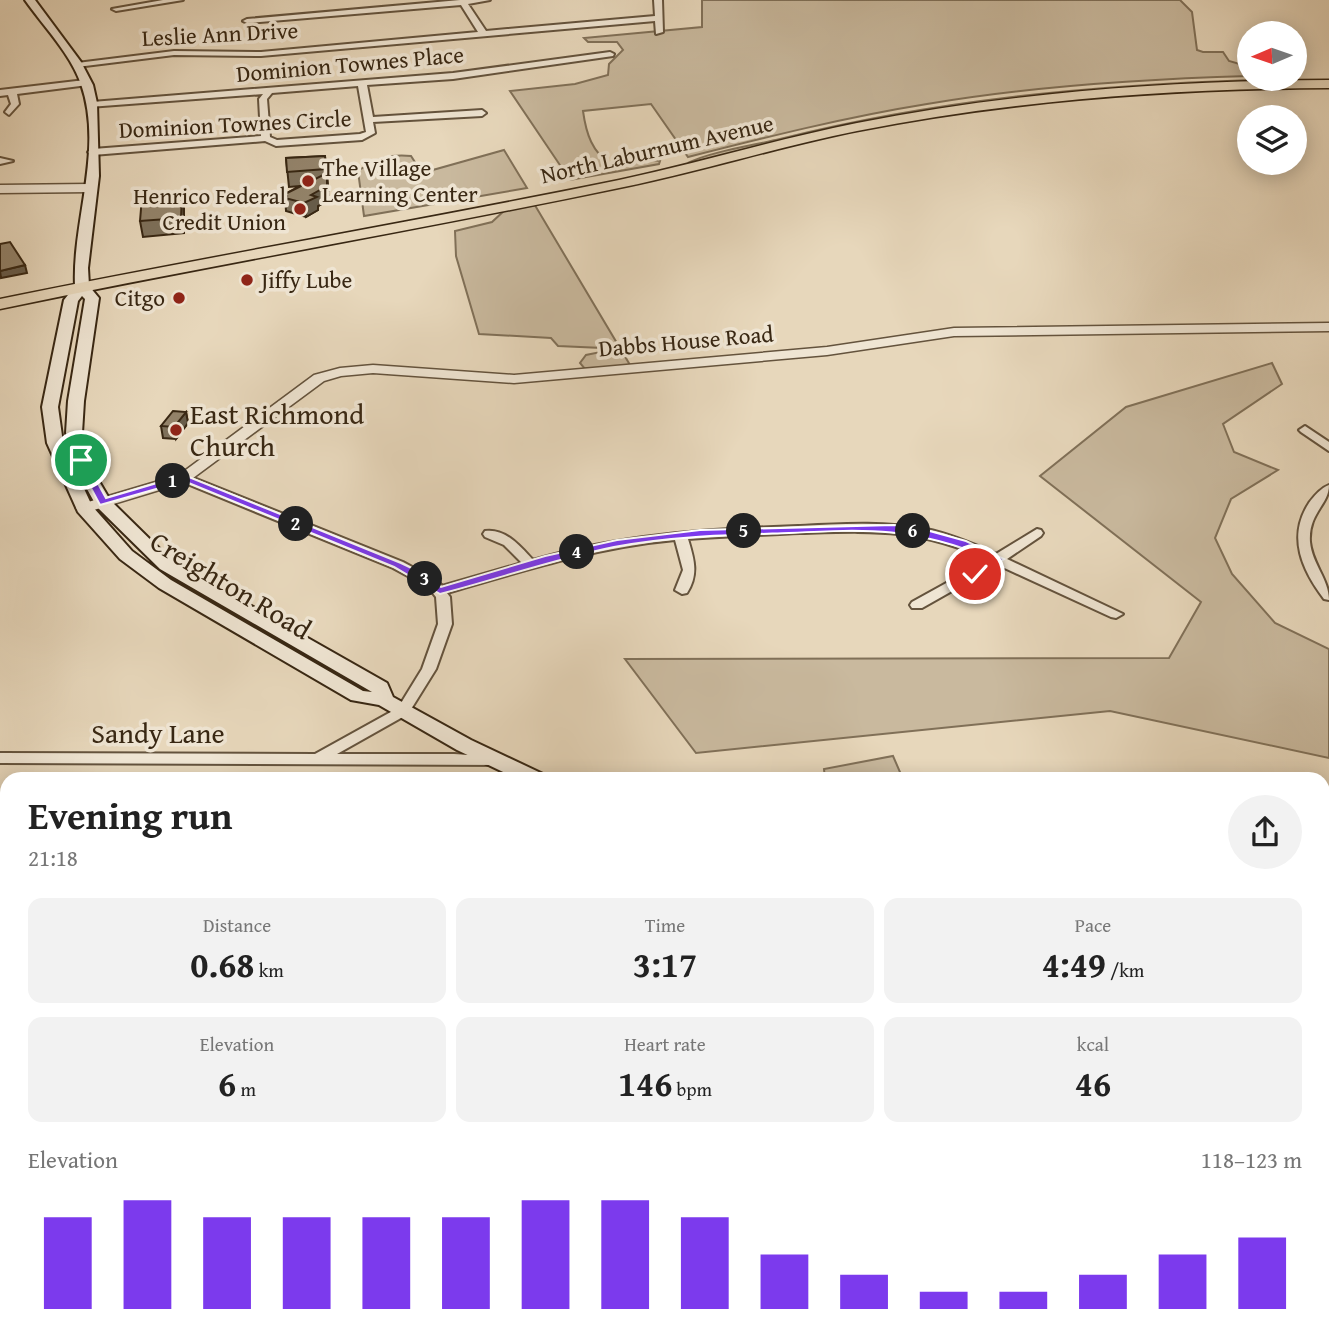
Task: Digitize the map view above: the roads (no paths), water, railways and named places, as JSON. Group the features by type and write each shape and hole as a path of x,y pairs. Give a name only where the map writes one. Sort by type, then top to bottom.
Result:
{"main road":[{"name":"Creighton Road","path":"30,0 77,65 92,105 93,152 82,283 71,300 50,407 55,443 93,505 126,555 165,584 358,696 384,700 464,745 523,772"},
{"path":"1307,78 1329,78"},
{"name":"North Laburnum Avenue","path":"0,304 82,283 593,181 807,130 901,111 1088,86 1237,79"},
{"name":"North Laburnum Avenue","path":"0,295 82,283 631,182 831,132 941,112 1039,98 1133,90 1329,84"},
{"name":"Creighton Road","path":"82,283 92,298 74,433 93,505"}],"street":[{"path":"116,9 180,0"},
{"path":"247,21 486,0"},
{"path":"658,0 659,32"},
{"path":"463,2 483,33"},
{"name":"Leslie Ann Drive","path":"77,65 156,54 253,54 659,18"},
{"name":"Dominion Townes Place","path":"92,105 453,76 610,54"},
{"path":"0,93 85,83"},
{"name":"Dominion Townes Circle","path":"93,152 266,138 276,143 362,137 371,133 362,83"},
{"path":"266,138 263,99 270,90"},
{"path":"9,112 15,104 12,92"},
{"path":"369,120 482,113"},
{"path":"0,190 90,188"},
{"name":"Dabbs House Road","path":"93,505 184,478 309,384 340,372 373,369 514,379 827,351 954,332 1329,327"},
{"path":"1305,430 1329,447"},
{"path":"184,478 398,565 440,591 445,611 444,624 429,669 403,711"},
{"path":"1329,489 1309,510 1302,534 1308,564 1329,596"},
{"path":"440,591 597,547 680,535 846,527 894,528 951,540 999,559 1116,614"},
{"path":"917,605 999,559 1037,533"},
{"path":"489,534 509,542 530,564"},
{"path":"680,535 691,569 682,590"},
{"name":"Sandy Lane","path":"315,760 403,711"},
{"name":"Sandy Lane","path":"0,758 454,759 504,762"}],"place":[{"name":"The Village Learning Center","path":"308,181"},
{"name":"Henrico Federal Credit Union","path":"300,209"},
{"name":"Jiffy Lube","path":"247,280"},
{"name":"Citgo","path":"179,298"},
{"name":"East Richmond Church","path":"176,430"}]}
